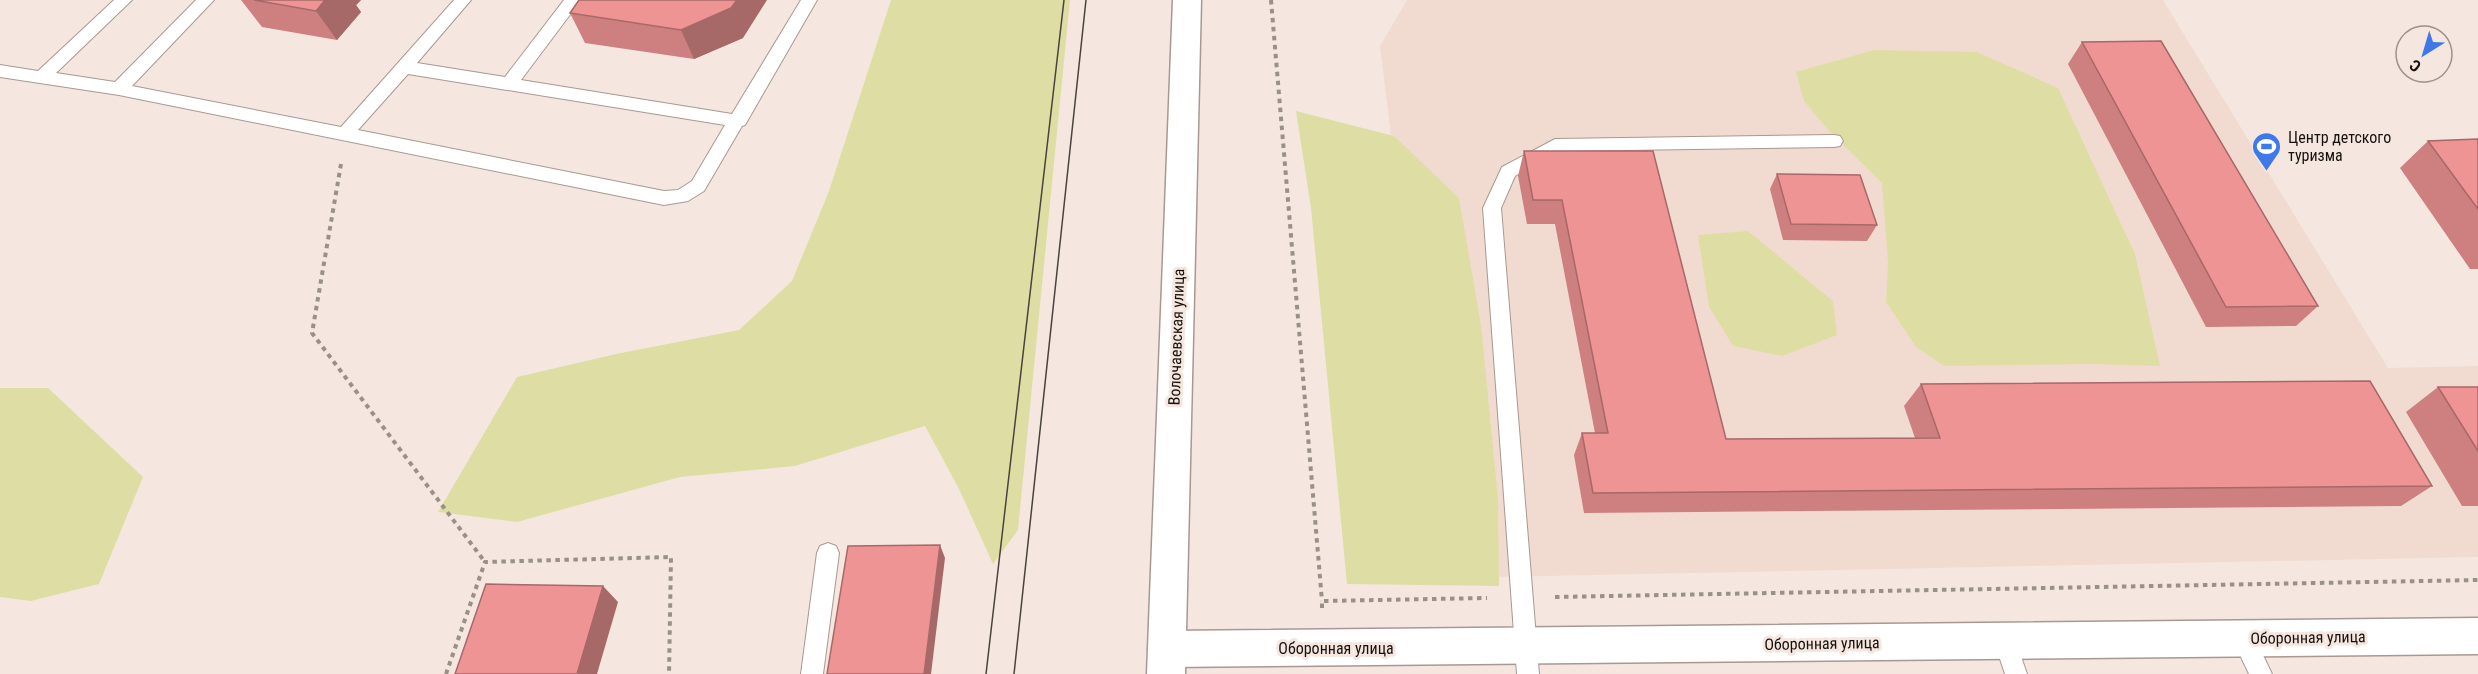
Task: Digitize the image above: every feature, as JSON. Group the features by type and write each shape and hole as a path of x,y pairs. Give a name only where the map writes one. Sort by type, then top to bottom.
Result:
{"street":[{"name":"Волочаевская улица","path":"1166,662 1186,0"},
{"name":"Оборонная улица","path":"1166,662 1324,648 1526,660 2010,658 2243,638 2478,636"}],"lane":[{"path":"42,78 124,0"},
{"path":"119,89 206,0"},
{"path":"346,134 463,0"},
{"path":"509,84 573,0"},
{"path":"0,71 119,89 664,198 682,196 699,186 739,122 809,0"},
{"path":"404,67 739,122"},
{"path":"1526,660 1492,208 1508,172 1555,145 1834,141"},
{"path":"812,674 828,553"},
{"path":"2243,638 2261,674"}],"path":[{"path":"1271,0 1322,601 1324,648"},
{"path":"346,134 312,333 485,562"},
{"path":"485,562 671,557 669,674"},
{"path":"446,674 485,562"},
{"path":"1322,601 2478,580"}],"shaded area":[{"path":"1407,0 2163,0 2388,368 2478,366 2478,557 1445,578 1380,46"}],"green space":[{"path":"891,0 1070,0 1018,530 993,564 959,489 925,426 795,466 680,477 517,522 438,512 517,377 616,354 739,330 792,281 829,191"},
{"path":"1874,50 1977,52 2058,88 2135,254 2160,366 2093,364 1944,366 1916,347 1886,302 1888,262 1882,183 1829,131 1804,101 1796,72"},
{"path":"1296,111 1394,136 1459,198 1481,325 1498,498 1499,586 1347,584 1311,208"},
{"path":"1748,231 1833,301 1837,335 1782,356 1733,346 1709,307 1698,235"},
{"path":"0,388 48,388 143,477 99,584 31,601 0,597"}],"building":[{"path":"254,0 325,0 316,11"},
{"path":"579,0 737,0 731,8 681,30 570,13"},
{"path":"2161,41 2318,306 2226,307 2082,42"},
{"path":"2478,139 2478,209 2428,141"},
{"path":"1524,151 1653,151 1726,439 1940,438 1921,384 2370,381 2432,486 1593,493 1582,433 1608,433 1562,200 1533,200"},
{"path":"1777,174 1860,175 1877,225 1791,224"},
{"path":"2438,387 2478,387 2478,451"},
{"path":"940,545 924,674 827,674 848,546"},
{"path":"486,584 603,586 577,674 455,674"}],"tram line":[{"path":"986,674 1064,0"},
{"path":"1014,674 1086,0"}],"place":[{"name":"Центр детского туризма","path":"2267,172"}]}
